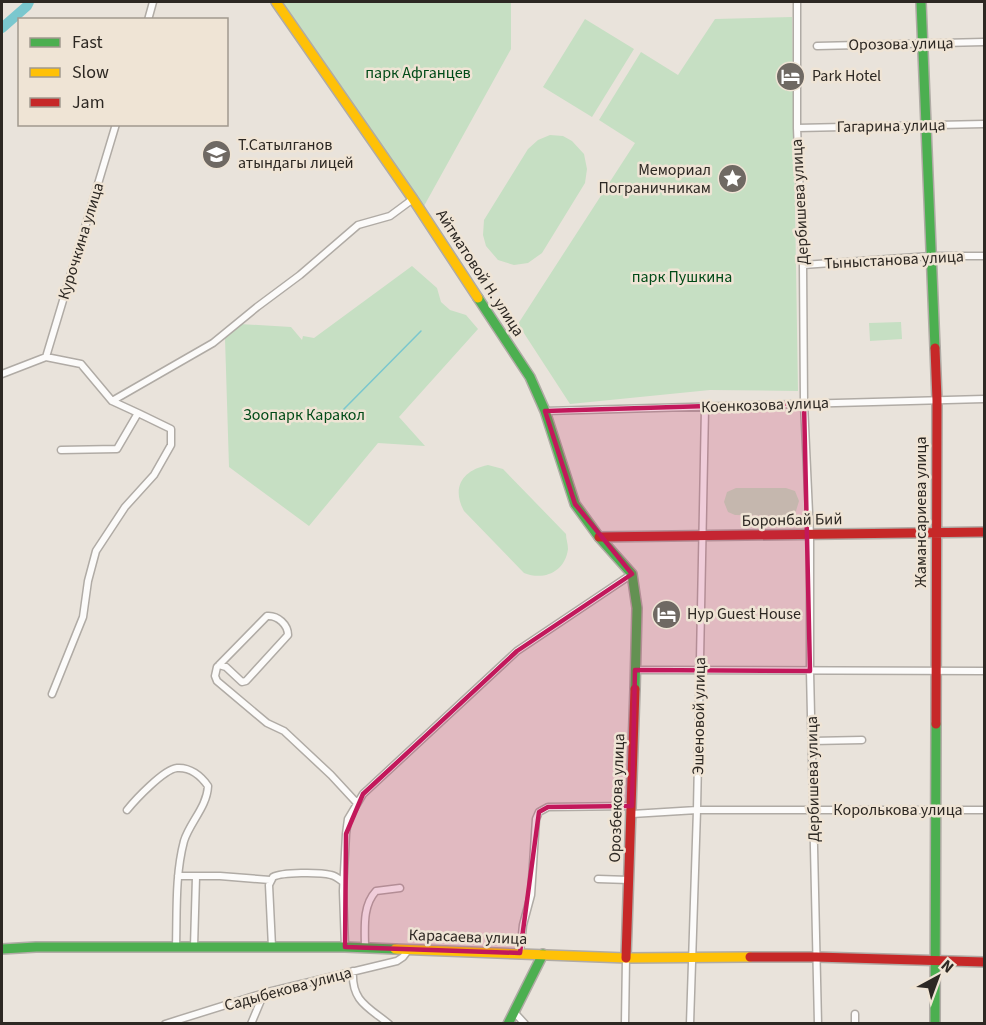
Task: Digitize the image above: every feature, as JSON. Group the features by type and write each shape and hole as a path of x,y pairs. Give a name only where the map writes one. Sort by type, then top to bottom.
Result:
{"main road":[{"name":"Айтматовой Н. улица","path":"276,2 413,199 530,378 545,411 575,504 599,537 632,574"},
{"name":"Жамансариева улица","path":"921,2 937,400 935,1023"},
{"name":"Боронбай Бий","path":"599,537 984,532"},
{"name":"Орозбекова улица","path":"626,958 637,608 632,574"},
{"name":"Карасаева улица","path":"2,949 36,947 345,947 626,958 816,957 984,962"},
{"path":"508,1023 543,954"}],"street":[{"path":"149,18 153,2"},
{"name":"Дербишева улица","path":"797,2 797,128 803,265 804,404 810,535 810,670 817,1023"},
{"name":"Орозова улица","path":"817,46 984,42"},
{"name":"Гагарина улица","path":"797,128 984,124"},
{"name":"Курочкина улица","path":"46,357 115,126"},
{"path":"112,401 213,343 300,275 358,225 390,216 413,199"},
{"name":"Тыныстанова улица","path":"803,265 931,256 984,256"},
{"path":"2,374 46,357 81,364 112,401 171,429 171,445 154,475 125,507 96,551 88,581 83,617 52,694"},
{"name":"Коенкозова улица","path":"545,411 984,399"},
{"name":"Эшеновой улица","path":"690,1023 697,810 705,408"},
{"path":"61,450 117,449 138,413"},
{"path":"345,947 346,834 348,819 356,802 517,651 632,574"},
{"path":"219,666 226,667 242,682 246,681 288,635 286,627 275,616 267,616 219,666 215,671 217,681 267,723 284,730 356,802"},
{"path":"635,670 984,671"},
{"path":"812,741 862,740"},
{"path":"127,810 136,799 169,771 177,768 190,771 202,778 208,786 208,792 186,837 178,876 176,947"},
{"name":"Королькова улица","path":"520,954 523,925 531,896 536,819 539,812 548,807 632,810 984,810"},
{"path":"178,876 220,876 270,880 280,874 323,874 332,875 344,882"},
{"path":"194,947 196,877"},
{"path":"598,879 629,880"},
{"path":"270,880 272,947"},
{"path":"365,948 365,918 372,896 376,891 400,888"},
{"name":"Садыбекова улица","path":"165,1023 264,993 397,961 409,950"},
{"name":"Орозбекова улица","path":"625,1023 626,958"},
{"path":"352,971 352,985 358,999 388,1023"},
{"path":"251,1023 264,993"},
{"path":"514,1012 525,1023"},
{"path":"855,1014 855,1023"}],"highlighted area":[{"path":"804,403 810,671 635,670 632,806 548,807 539,812 520,953 345,947 346,834 363,794 517,651 632,574 575,504 545,411"}],"green space":[{"name":"парк Афганцев","path":"283,2 511,2 511,49 424,206"},
{"name":"парк Пушкина","path":"792,17 798,391 710,390 570,404 518,324 635,143 599,120 641,52 678,75 715,19"},
{"path":"585,19 634,49 592,117 543,87"},
{"path":"550,135 563,136 572,141 584,154 587,169 585,183 542,253 528,263 514,265 498,260 486,246 483,235 484,220 528,149 538,140"},
{"name":"Зоопарк Каракол","path":"412,266 437,288 441,302 450,310 466,315 478,329 399,417 425,446 378,443 309,526 229,467 225,338 240,324 291,327 302,340 303,336 314,338"},
{"path":"901,322 902,339 870,341 869,323"},
{"path":"488,465 503,469 566,534 568,549 566,557 563,564 552,573 539,576 524,573 464,511 459,494 462,481 472,471"},
{"path":"736,488 786,488 795,491 799,501 796,511 787,516 735,515 728,512 724,502 727,492"}],"waterway":[{"path":"2,28 29,2"},
{"path":"343,410 421,331"}],"traffic: fast":[{"path":"921,2 935,348"},
{"path":"478,298 530,377 545,411 575,504 599,537 632,574 637,608 635,689"},
{"path":"935,1024 936,724"},
{"path":"2,949 36,947 395,949"},
{"path":"508,1024 543,954"}],"traffic: slow":[{"path":"276,2 413,199 478,298"},
{"path":"395,949 626,958 750,957"}],"traffic: jam":[{"path":"935,348 937,400 936,724"},
{"path":"599,537 984,532"},
{"path":"626,958 635,689"},
{"path":"750,957 984,962"}],"place":[{"name":"Park Hotel","path":"791,76"},
{"name":"Т.Сатылганов атындагы лицей","path":"217,154"},
{"name":"Мемориал Пограничникам","path":"732,179"},
{"name":"Нур Guest House","path":"666,614"}]}
